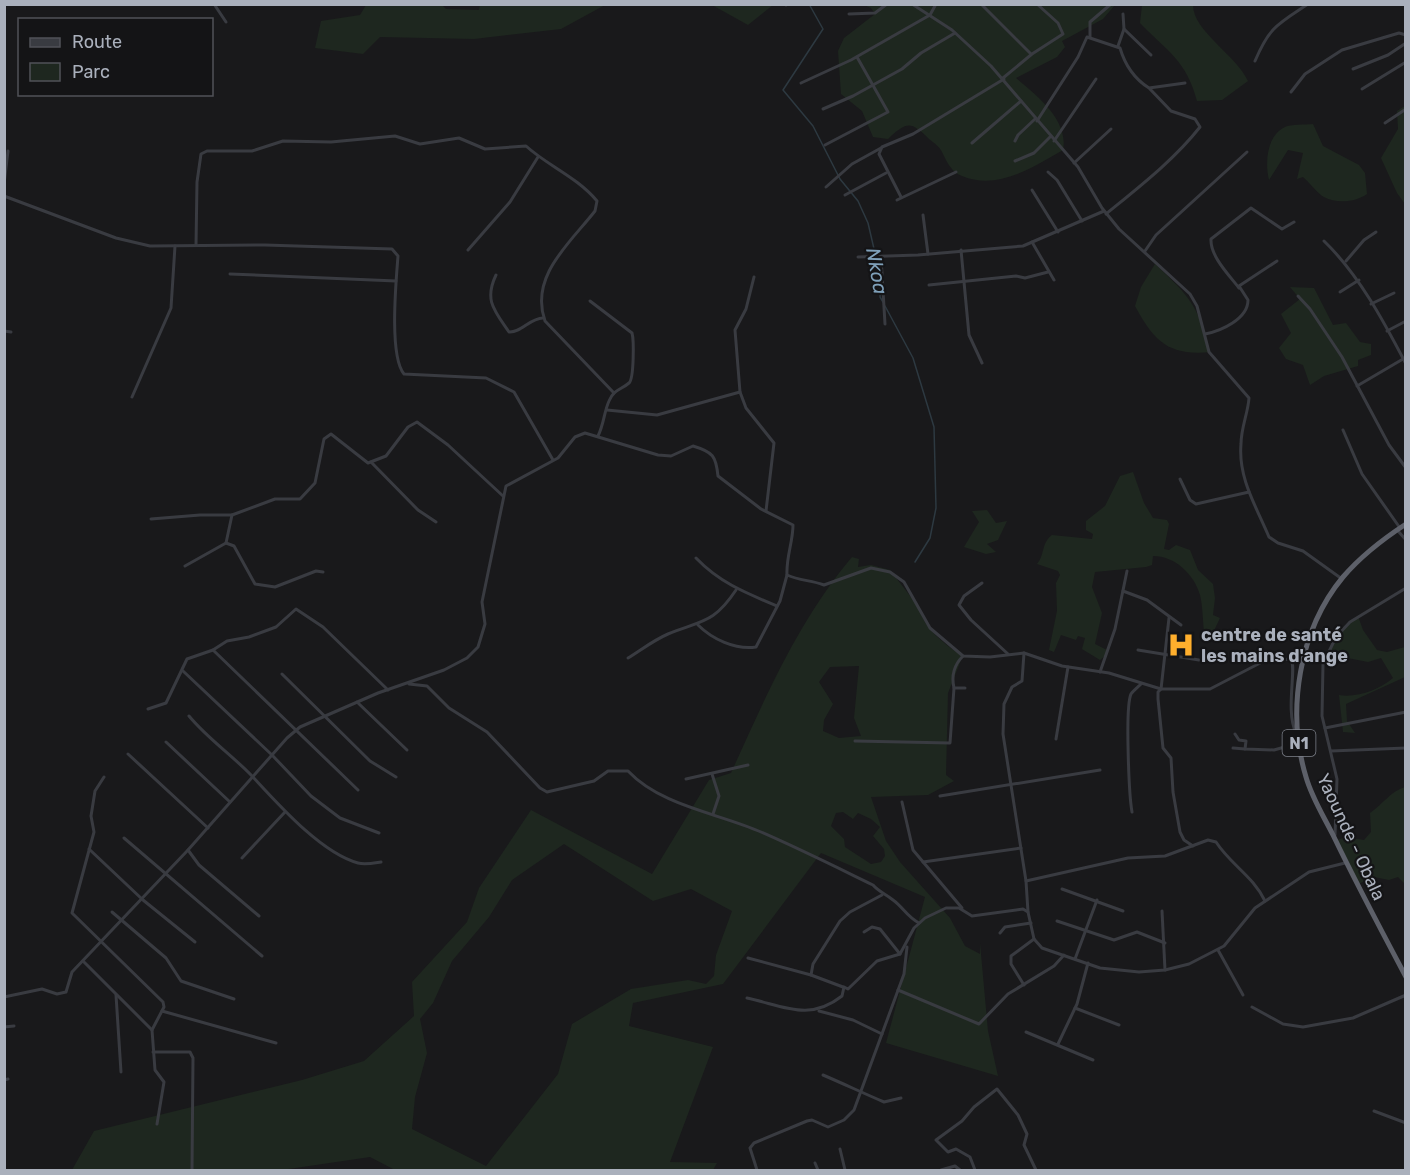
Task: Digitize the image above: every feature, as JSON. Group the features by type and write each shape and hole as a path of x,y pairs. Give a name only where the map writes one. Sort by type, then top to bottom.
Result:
{"highway":[{"name":"Yaounde - Obala","path":"1406,524 1376,545 1342,579 1321,613 1304,655 1297,708 1305,776 1314,801 1406,978"}],"street":[{"path":"214,4 226,22"},
{"path":"849,14 875,13 887,4"},
{"path":"912,4 955,33 1003,79 1074,163 1105,212 1119,229 1190,294 1197,306 1209,352 1249,398 1241,441 1242,477 1270,538 1303,551 1342,579"},
{"path":"801,83 857,57 930,15 936,4"},
{"path":"981,4 1032,54"},
{"path":"826,187 852,164 882,147 913,134 1003,79 1032,54 1063,34 1058,23 1037,4"},
{"path":"1090,37 1090,22 1111,4"},
{"path":"1255,61 1261,44 1277,23 1308,4"},
{"path":"1118,46 1124,29 1123,14"},
{"path":"1124,29 1151,54"},
{"path":"823,109 902,69 921,53 955,33"},
{"path":"1291,92 1305,74 1342,50 1399,33 1406,35"},
{"path":"858,257 1023,246 1105,212 1147,181 1187,143 1200,127 1195,119 1171,111 1132,74 1118,46 1090,37 1085,39 1078,57 1036,120 1018,135 1015,141"},
{"path":"1353,69 1388,56 1406,44"},
{"path":"825,145 888,112 857,57"},
{"path":"1362,89 1406,62"},
{"path":"1054,141 1096,79"},
{"path":"1149,88 1185,83"},
{"path":"972,143 1021,101"},
{"path":"1385,123 1406,110"},
{"path":"1074,163 1111,129"},
{"path":"196,245 197,182 201,154 207,151 234,153 252,151 283,141 332,142 395,136 420,144 459,138 485,149 526,146 538,157 566,173 597,201 596,211 555,260 543,288 543,318 614,393"},
{"path":"1015,162 1034,153 1050,137"},
{"path":"882,147 879,154 899,199 956,172"},
{"path":"4,184 8,151"},
{"path":"1145,251 1156,235 1247,152"},
{"path":"468,250 510,202 538,157"},
{"path":"845,195 886,172"},
{"path":"1048,172 1057,180 1082,221"},
{"path":"1032,190 1058,232"},
{"path":"4,196 117,238 150,246 392,249 398,256 394,302 397,366 404,374 486,378 514,392 553,460"},
{"path":"1205,334 1222,329 1246,309 1248,300 1216,256 1211,239 1251,208 1282,229 1294,222"},
{"path":"923,215 928,254"},
{"path":"1346,261 1364,240 1376,232"},
{"path":"1324,241 1346,261 1359,280 1406,364"},
{"path":"1032,242 1054,280"},
{"path":"132,397 171,308 175,246"},
{"path":"961,250 969,335 982,363"},
{"path":"881,257 885,324"},
{"path":"1239,288 1277,261"},
{"path":"929,285 1016,276 1025,278 1048,272"},
{"path":"230,274 396,281"},
{"path":"496,275 489,290 490,300 509,332 515,332 537,318 543,318"},
{"path":"754,276 746,309 735,330 740,392 746,408 774,443 766,511"},
{"path":"1340,292 1359,280"},
{"path":"1371,304 1394,293"},
{"path":"1298,296 1342,357 1380,424 1389,446 1406,468"},
{"path":"590,301 632,333 634,341 633,378 629,383 617,388 598,436"},
{"path":"1387,331 1406,321"},
{"path":"4,331 11,332"},
{"path":"1357,386 1403,359"},
{"path":"607,410 657,415 740,392"},
{"path":"151,519 232,515 275,499 300,499 315,483 324,439 332,434 368,463 386,456 408,427 417,422 448,445 503,496"},
{"path":"1343,430 1362,474 1406,540"},
{"path":"4,997 42,989 57,994 66,992 72,972 123,921 295,731 357,702 408,684 467,658 478,647 484,624 482,602 506,486 517,478 558,458 575,437 585,433 658,455 671,456 693,446 711,451 716,458 718,476 766,511 793,525 793,538 786,557 787,575 777,606 756,647 732,645 717,639 698,625"},
{"path":"371,462 418,510 436,522"},
{"path":"1180,479 1190,500 1196,504 1249,492"},
{"path":"185,566 226,543 232,515"},
{"path":"226,543 234,546 255,584 275,587 316,571 323,572"},
{"path":"696,558 714,577 736,590 777,606"},
{"path":"787,575 798,580 810,579 824,585 871,568 891,572 904,582 930,628 963,656 1024,653 1068,667 1100,672 1161,688 1210,689 1264,661 1291,658 1294,666 1290,698 1293,727 1299,740 1274,750 1233,748"},
{"path":"1100,672 1115,629 1127,571"},
{"path":"982,583 964,596 959,605 970,620 1008,654"},
{"path":"1335,839 1337,779 1322,705 1323,664 1336,637 1350,622 1406,588"},
{"path":"628,658 668,635 698,625 719,614 736,590"},
{"path":"1123,591 1147,600 1181,625"},
{"path":"148,710 166,703 187,659 213,650 227,641 249,637 276,627 296,609 323,627 388,690"},
{"path":"1169,618 1161,688 1158,692 1163,748 1171,758 1173,792 1180,832 1193,846"},
{"path":"213,650 358,790"},
{"path":"1138,650 1199,660"},
{"path":"1024,653 1022,681 1012,687 1004,704 1004,734 1026,881 1028,912 1034,939 1042,948 1100,968 1128,971 1165,970 1189,964 1224,946 1246,916 1309,872 1345,864"},
{"path":"855,741 950,742 954,688 952,672 963,656"},
{"path":"1056,739 1068,667"},
{"path":"183,671 272,755 311,796 340,818 379,833"},
{"path":"282,674 370,761 396,777"},
{"path":"408,684 427,686 449,708 487,732 540,788 547,792 594,781 608,771 628,771 640,784 659,794 759,831 873,885 882,895 892,899 909,918 919,923"},
{"path":"1132,812 1129,790 1129,708 1131,694 1141,684"},
{"path":"954,688 965,688"},
{"path":"357,702 407,750"},
{"path":"1325,728 1406,712"},
{"path":"189,716 206,736 253,777 285,812 336,852 359,864 381,862"},
{"path":"1235,734 1239,740 1246,741 1245,749"},
{"path":"166,742 231,802"},
{"path":"1331,751 1406,748"},
{"path":"128,753 208,828"},
{"path":"686,779 748,765"},
{"path":"940,796 1100,770"},
{"path":"712,774 719,796 713,814"},
{"path":"104,777 95,791 91,816 94,832 72,913 163,1002 162,1011 152,1030 154,1070 164,1082 157,1124"},
{"path":"902,802 913,850 965,911 972,916 1012,909 1023,909 1028,912"},
{"path":"242,858 285,812"},
{"path":"124,838 262,956"},
{"path":"1026,881 1128,858 1165,856 1175,850 1208,840 1216,842 1228,861 1253,880 1265,902"},
{"path":"923,862 1021,848"},
{"path":"89,849 142,900 195,942"},
{"path":"188,850 200,865 259,916"},
{"path":"1062,889 1123,911"},
{"path":"811,975 813,964 840,921 850,912 882,895"},
{"path":"1075,959 1097,900"},
{"path":"748,958 811,975 848,989 877,961 900,954 919,923 946,908 965,911"},
{"path":"1162,911 1165,970"},
{"path":"112,912 166,958 181,981 234,999"},
{"path":"1057,921 1114,940 1137,932 1165,943"},
{"path":"999,933 1005,927 1031,923"},
{"path":"864,932 872,927 880,929 900,954"},
{"path":"1024,986 1011,964 1011,956 1034,939"},
{"path":"757,1170 750,1148 754,1143 807,1121 812,1120 826,1127 834,1126 850,1116 863,1090 907,965 907,945"},
{"path":"1218,950 1243,994"},
{"path":"898,990 979,1024 1008,994 1054,966 1064,955"},
{"path":"83,961 152,1030"},
{"path":"1058,1044 1075,1008 1088,963"},
{"path":"817,1011 842,996 844,987"},
{"path":"116,994 121,1072"},
{"path":"1252,1007 1283,1024 1303,1027 1353,1018 1406,995"},
{"path":"747,998 853,1020 882,1034"},
{"path":"1075,1008 1119,1025"},
{"path":"162,1011 276,1043"},
{"path":"4,1027 14,1026"},
{"path":"1026,1032 1093,1060"},
{"path":"153,1052 190,1052 193,1058 192,1170"},
{"path":"823,1075 863,1090 884,1102 901,1098"},
{"path":"975,1170 970,1157 956,1149 948,1152 936,1140 962,1121 974,1107 998,1089 1023,1125 1027,1134 1024,1145 1036,1170"},
{"path":"1374,1111 1406,1123"},
{"path":"840,1149 845,1170"},
{"path":"815,1163 818,1170"},
{"path":"941,1170 955,1166 960,1170"}],"green space":[{"path":"480,4 605,5 561,29 474,39 380,37 363,54 315,48 321,21 360,15 366,5 442,5 446,9 479,10"},
{"path":"773,4 748,25 712,5"},
{"path":"864,5 1115,5 1103,19 1062,41 1065,47 1057,57 1016,78 1041,100 1056,119 1064,139 1063,150 1027,170 989,181 975,180 955,172 941,150 913,126 905,126 888,139 873,137 862,111 841,94 838,51 844,38 875,14 871,8"},
{"path":"1142,5 1193,5 1195,15 1207,34 1242,71 1248,81 1222,100 1197,101 1193,87 1182,66 1140,23"},
{"path":"1405,106 1405,204 1397,193 1381,158 1398,129 1397,111"},
{"path":"1313,124 1323,146 1359,165 1365,173 1367,194 1346,201 1335,201 1324,197 1303,177 1297,179 1303,153 1288,150 1269,180 1267,159 1274,137 1288,126"},
{"path":"1155,264 1177,285 1191,303 1201,323 1210,352 1183,351 1164,344 1142,318 1135,306 1141,287"},
{"path":"1290,287 1314,288 1333,325 1346,323 1360,342 1371,344 1371,355 1358,360 1358,366 1324,376 1310,385 1303,365 1286,359 1279,348 1291,333 1281,314 1300,299"},
{"path":"1133,472 1144,503 1153,518 1167,520 1169,524 1164,549 1169,550 1176,545 1190,550 1198,570 1213,584 1215,598 1213,615 1220,618 1211,637 1205,642 1201,600 1193,580 1176,563 1153,556 1152,565 1146,567 1095,572 1092,587 1102,613 1095,644 1107,650 1106,655 1100,660 1082,649 1085,638 1078,636 1076,640 1061,635 1054,652 1049,650 1057,611 1056,583 1060,575 1058,571 1037,564 1046,542 1052,535 1092,539 1093,534 1086,530 1086,521 1105,506 1120,476"},
{"path":"987,510 996,523 1007,521 998,540 987,544 996,552 986,554 964,547 979,522 972,511"},
{"path":"852,557 859,559 858,567 871,565 890,570 921,610 931,630 951,648 963,655 948,693 946,775 954,781 928,795 871,797 886,841 900,862 950,918 965,946 980,954 980,943 988,1031 998,1076 886,1043 925,897 821,853 723,984 633,1003 629,1026 713,1047 670,1162 717,1163 713,1170 395,1170 370,1157 282,1170 72,1170 94,1131 302,1080 364,1061 414,1016 412,982 467,922 479,888 531,810 652,874 709,780 731,773 784,661 815,607","holes":["859,666 854,718 861,736 839,738 823,731 824,720 833,704 819,682 830,667","843,812 853,819 858,813 871,819 880,827 873,836 884,849 885,856 881,862 871,864 845,847 844,839 831,826 836,813","564,844 653,901 691,889 732,911 716,955 714,976 706,984 688,980 631,989 572,1024 558,1074 486,1166 412,1129 415,1097 427,1053 420,1019 433,1003 452,961 489,917 512,880"]},
{"path":"1358,616 1363,630 1377,650 1387,652 1405,647 1405,677 1346,704 1347,721 1355,733 1343,732 1339,695 1368,692 1393,678 1381,658 1368,662 1327,654 1347,624"},
{"path":"1405,787 1405,884 1398,877 1389,880 1374,877 1356,885 1334,841 1346,837 1364,840 1371,832 1370,813 1391,795"}],"waterway":[{"name":"Nkoa","path":"809,4 823,29 783,90 813,126 840,179 858,201 868,223 881,279 880,297 883,302"},
{"name":"Nkoa","path":"885,306 913,358 934,427 936,508 930,538 915,562"}],"place":[{"name":"centre de santé les mains d'ange","path":"1181,645"}]}
